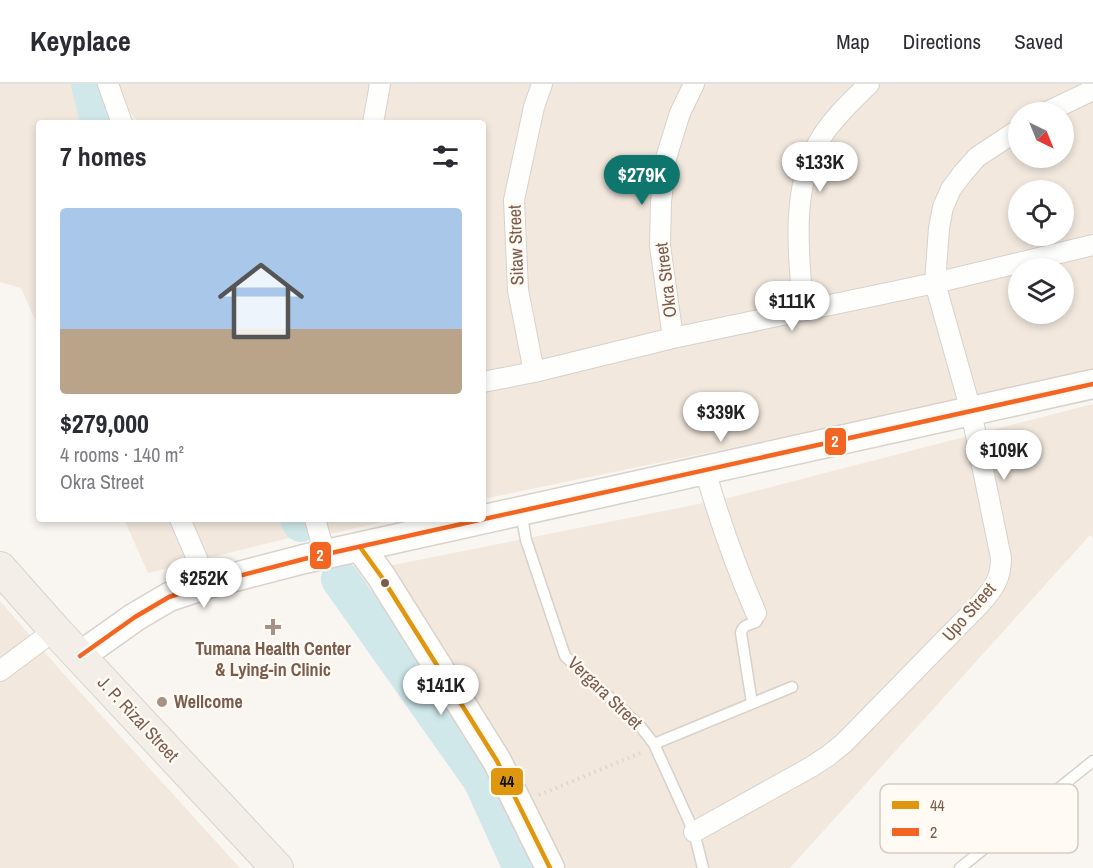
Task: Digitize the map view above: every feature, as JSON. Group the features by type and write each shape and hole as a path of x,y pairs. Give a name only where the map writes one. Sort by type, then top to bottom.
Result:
{"main road":[{"name":"J. P. Rizal Street","path":"0,568 277,868"}],"street":[{"path":"108,84 121,120"},
{"path":"374,120 380,84"},
{"name":"Sitaw Street","path":"534,372 518,291 514,241 514,200 534,106 542,84"},
{"name":"Okra Street","path":"673,338 660,246 661,202 666,158 680,113 694,84"},
{"path":"803,310 799,241 801,195 805,174 823,135 869,84"},
{"path":"1068,102 1093,90"},
{"name":"Upo Street","path":"694,832 811,767 844,743 980,604 998,582 1001,558 971,411 935,283 939,228 943,207 951,189 977,157 1008,137"},
{"path":"486,381 673,338 935,283 1093,245"},
{"path":"486,517 520,512 1093,384"},
{"path":"705,470 735,561 756,613"},
{"path":"181,522 208,584"},
{"path":"316,522 326,555"},
{"path":"80,656 135,617 169,597 208,584 360,547 435,524"},
{"path":"360,547 381,576 496,761 550,868"},
{"path":"0,671 55,630"}],"lane":[{"name":"Vergara Street","path":"520,512 526,540 565,656 640,726 655,746 694,832 703,868"},
{"path":"752,704 741,633 743,627 756,622 758,618 756,613"},
{"path":"655,746 792,687"},
{"path":"1064,784 1093,761"},
{"path":"960,868 979,853"}],"path":[{"path":"517,804 655,746"}],"shaded area":[{"path":"0,84 82,84 95,120 36,120 36,322 21,288 0,282"},
{"path":"119,84 1093,84 1093,373 486,498 486,120 137,120 125,106"},
{"path":"1093,404 1093,539 1090,535 790,868 562,868 388,566 724,499"},
{"path":"125,522 289,522 293,537 148,573"},
{"path":"320,522 381,522 322,536"},
{"path":"0,601 61,671 240,868 0,868"}],"waterway":[{"path":"90,84 97,113 103,120"},
{"path":"340,579 482,780 522,868"}],"transit line":[{"name":"2","path":"486,519 1093,384"},
{"name":"2","path":"80,656 135,617 169,597 208,584 304,559 471,522"},
{"name":"44","path":"360,547 381,576 497,761 550,868"}],"place":[{"name":"Tumana Health Center & Lying-in Clinic","path":"273,627"},
{"name":"Wellcome","path":"162,702"}]}
